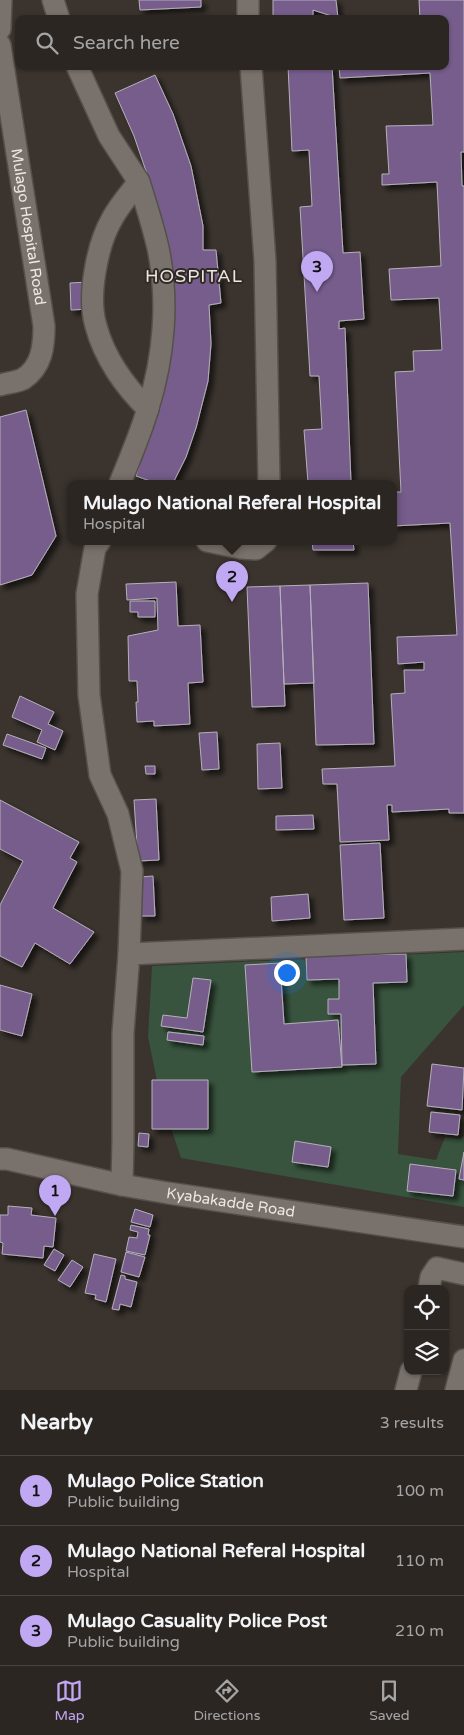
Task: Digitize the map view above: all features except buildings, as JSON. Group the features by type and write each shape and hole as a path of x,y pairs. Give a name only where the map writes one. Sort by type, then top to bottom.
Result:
{"lane":[{"path":"0,29 1,0"},
{"path":"53,0 58,15"},
{"path":"248,0 248,15"},
{"name":"Mulago Hospital Road","path":"0,45 44,326 44,343 40,359 32,371 22,380 0,385"},
{"path":"79,70 109,136 138,182 158,250 164,313 159,358 148,409 121,480"},
{"path":"251,70 265,260 269,480"},
{"path":"138,182 111,220 98,251 94,276 95,325 108,357 138,399 148,409"},
{"path":"97,545 87,594 89,695 100,775 118,814 132,871 129,954 123,1033 122,1185"},
{"path":"226,545 256,549 261,545"},
{"path":"129,954 464,938"},
{"name":"Kyabakadde Road","path":"0,1160 7,1159 122,1185 464,1237"},
{"path":"430,1285 431,1277 437,1268 464,1274"},
{"path":"456,1390 464,1360"},
{"path":"406,1390 409,1375"}],"green space":[{"path":"464,952 464,1005 401,1077 398,1154 436,1160 445,1137 460,1139 464,1136 464,1207 181,1158 160,1095 148,1037 152,966"}],"place":[{"name":"Mulago Casuality Police Post","path":"317,292"},
{"name":"Mulago National Referal Hospital","path":"232,602"},
{"name":"Mulago Police Station","path":"55,1216"}],"district":[{"name":"HOSPITAL","path":"194,276"}]}
